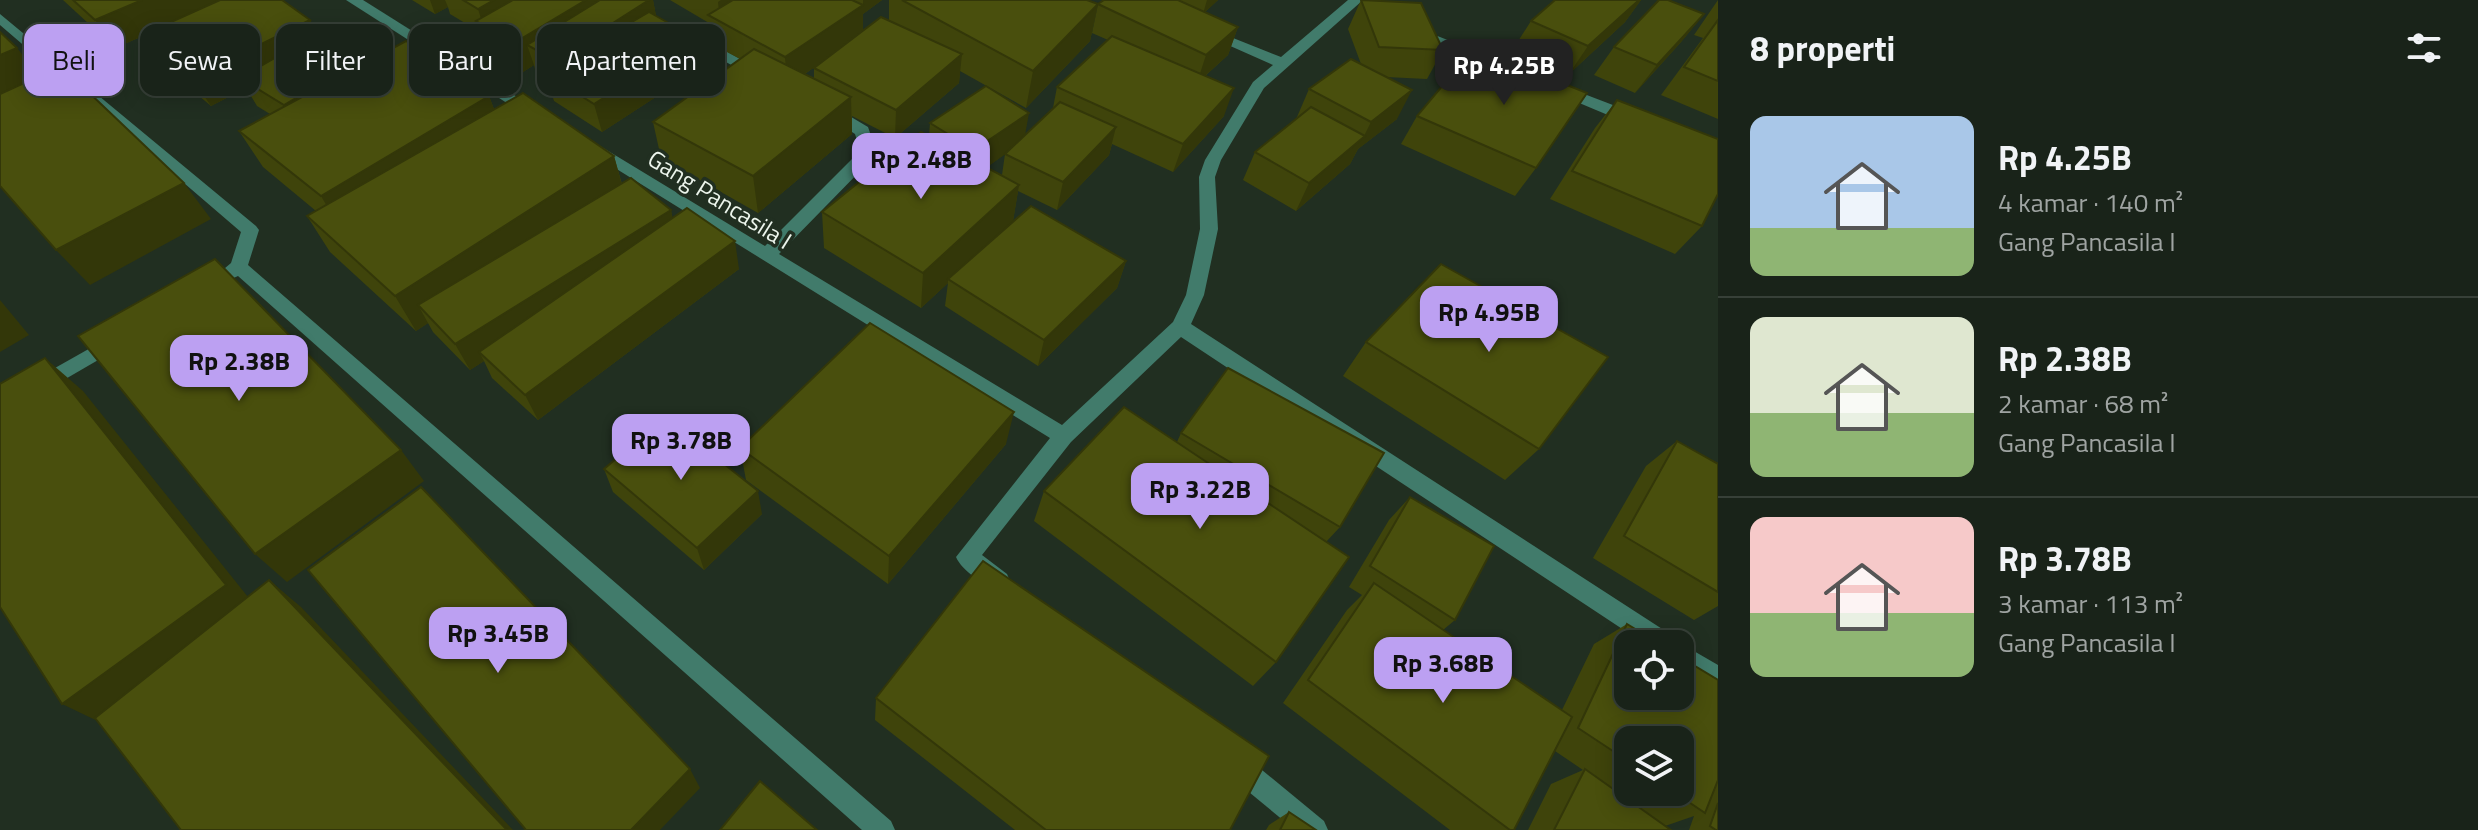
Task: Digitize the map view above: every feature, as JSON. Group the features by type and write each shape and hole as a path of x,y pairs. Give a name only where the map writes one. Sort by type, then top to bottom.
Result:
{"street":[{"path":"353,0 553,124"},
{"path":"1016,594 967,557 1064,436 1180,327 1195,295 1209,229 1207,177 1213,160 1244,105 1282,63 1352,4"},
{"path":"656,17 777,86"},
{"path":"0,18 250,230 239,267 212,283"},
{"path":"1395,23 1512,70"},
{"path":"1198,29 1282,63"},
{"path":"1542,82 1645,124"},
{"path":"766,256 861,160 867,147 866,138 854,125 817,106"},
{"name":"Gang Pancasila I","path":"580,140 1064,436"},
{"path":"239,267 882,830"},
{"path":"1180,327 1644,630"},
{"path":"0,409 133,330"},
{"path":"1694,663 1718,678"},
{"path":"1221,753 1315,830"}],"building":[{"path":"73,0 142,0 95,20"},
{"path":"220,0 282,0 310,20 302,24 276,24 276,37 260,45 260,24 167,24"},
{"path":"463,0 494,0 478,9"},
{"path":"513,0 586,0 546,24 537,24 537,29 521,39 521,24 481,24 476,21"},
{"path":"600,0 649,0 611,24 561,24"},
{"path":"733,0 852,0 863,5 785,57 708,15"},
{"path":"902,0 1087,0 1098,4 1033,71"},
{"path":"1104,0 1178,0 1238,27 1206,55 1098,4"},
{"path":"1361,0 1421,3 1443,50 1379,47"},
{"path":"1555,0 1639,0 1588,46 1531,21"},
{"path":"1659,0 1668,0 1704,14 1657,65 1614,47"},
{"path":"649,12 670,24 629,24"},
{"path":"881,17 962,54 896,110 814,68"},
{"path":"1718,20 1718,81 1684,67"},
{"path":"0,32 17,48 0,55"},
{"path":"1112,36 1234,88 1183,144 1057,87"},
{"path":"537,39 537,50 527,45"},
{"path":"406,41 409,43 409,96 489,96 321,196 239,131 304,96 393,96 393,48"},
{"path":"1474,48 1587,93 1536,168 1417,116"},
{"path":"754,49 851,97 753,176 653,122 689,96 725,96 725,70"},
{"path":"276,57 276,96 299,96 284,105 260,90 260,67"},
{"path":"1351,59 1412,90 1371,122 1309,89"},
{"path":"24,83 24,96 93,96 184,183 56,250 0,186 0,94"},
{"path":"986,86 1029,113 974,150 930,123"},
{"path":"521,96 614,156 395,296 307,216"},
{"path":"581,96 607,96 594,104"},
{"path":"1617,100 1718,139 1718,194 1702,226 1572,171"},
{"path":"1060,102 1116,127 1063,182 1005,154"},
{"path":"1311,107 1365,136 1309,183 1255,152"},
{"path":"921,132 1019,185 923,273 822,212"},
{"path":"631,178 671,210 455,344 418,305"},
{"path":"1031,206 1126,261 1044,340 948,279"},
{"path":"687,208 735,241 525,395 479,352"},
{"path":"215,259 401,450 255,554 78,336"},
{"path":"1441,264 1608,357 1539,449 1366,342"},
{"path":"870,323 1014,412 889,556 740,448"},
{"path":"45,358 226,585 62,704 0,607 0,384"},
{"path":"1228,368 1384,453 1340,527 1181,433"},
{"path":"1124,407 1349,557 1276,662 1044,491"},
{"path":"665,417 758,491 697,548 604,469"},
{"path":"1677,441 1718,464 1718,592 1624,536"},
{"path":"421,487 690,769 631,830 526,830 308,570"},
{"path":"1410,497 1494,546 1455,620 1370,566"},
{"path":"983,561 1269,756 1230,830 1046,830 876,698"},
{"path":"269,580 507,830 181,830 95,718"},
{"path":"1374,583 1572,717 1514,830 1308,680"},
{"path":"1614,652 1614,710 1694,710 1694,665 1718,680 1718,780 1705,813 1694,806 1694,726 1614,726 1614,752 1578,728"},
{"path":"1585,769 1614,790 1614,806 1637,806 1671,830 1554,830"},
{"path":"760,781 817,830 720,830"},
{"path":"1718,803 1718,830 1716,830 1710,826"},
{"path":"1289,812 1316,830 1280,830"}]}
